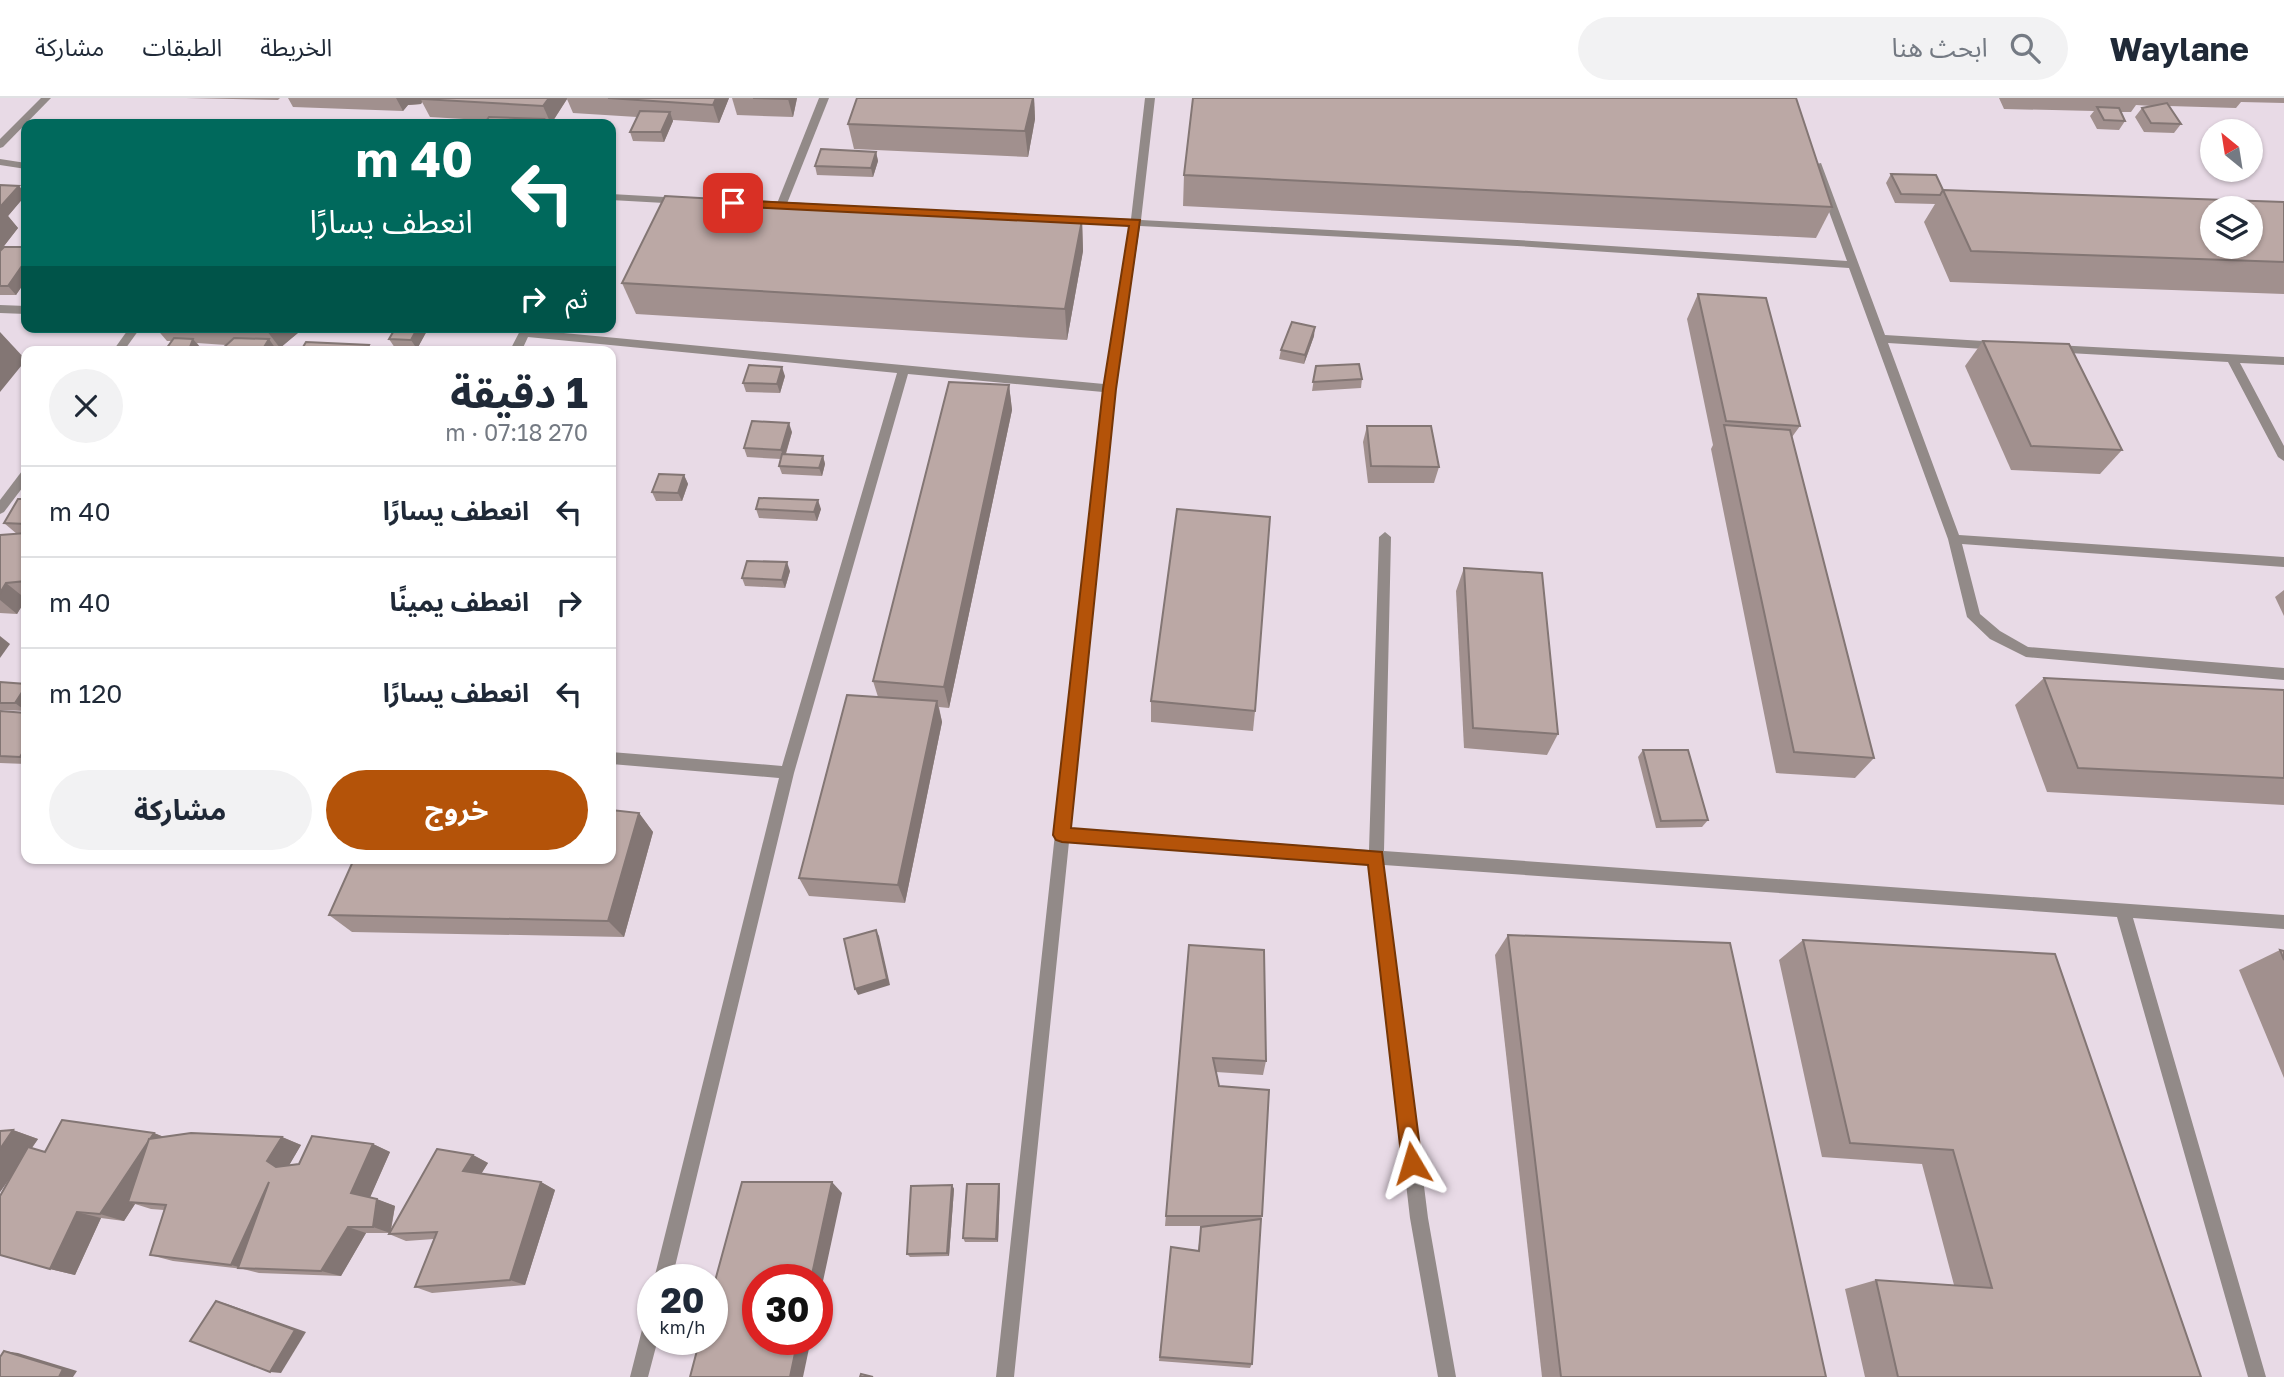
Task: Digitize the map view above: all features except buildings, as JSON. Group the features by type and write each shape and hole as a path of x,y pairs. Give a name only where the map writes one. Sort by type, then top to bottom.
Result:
{"street":[{"path":"25,119 46,98"},
{"path":"781,206 824,98"},
{"path":"1005,1377 1110,389 1136,222 1150,98"},
{"path":"0,145 21,124"},
{"path":"1812,149 1954,539 1974,617 1995,635 2026,652 2284,674"},
{"path":"0,162 21,165"},
{"path":"616,197 690,201"},
{"path":"768,205 795,207"},
{"path":"1054,219 1855,265"},
{"path":"0,310 21,310"},
{"path":"554,333 903,371 1110,389"},
{"path":"1882,339 2017,346"},
{"path":"2043,348 2284,361"},
{"path":"2232,358 2284,457"},
{"path":"667,1264 787,773 903,371"},
{"path":"0,509 21,481"},
{"path":"1385,537 1376,858 1419,1218 1447,1377"},
{"path":"1954,539 2284,562"},
{"path":"616,758 787,773"},
{"path":"1062,835 2284,922"},
{"path":"2123,910 2257,1377"},
{"path":"639,1377 645,1355"}],"route":[{"path":"733,203 1136,222 1110,389 1062,835 1376,858 1412,1163"}]}
